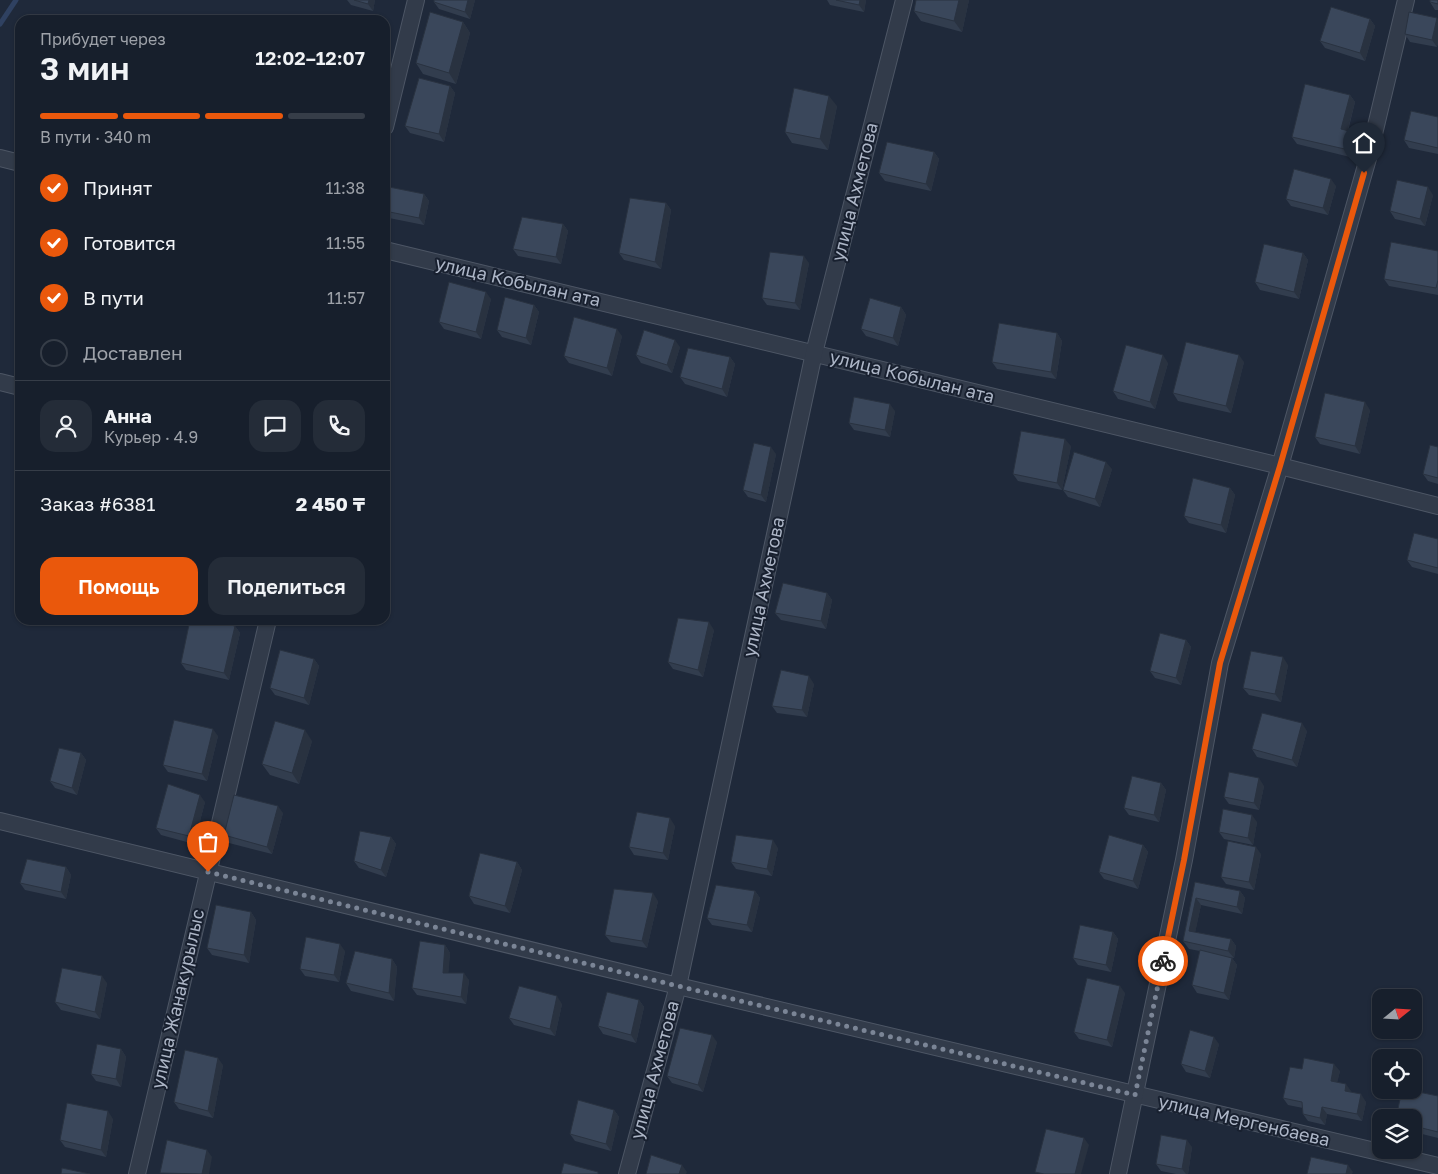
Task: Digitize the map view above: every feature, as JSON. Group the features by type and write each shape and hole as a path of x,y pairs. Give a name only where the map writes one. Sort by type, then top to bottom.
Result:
{"street":[{"path":"390,107 416,0"},
{"name":"улица Ахметова","path":"627,1174 678,986 814,353 904,0"},
{"path":"1118,1174 1184,860 1220,663 1280,466 1369,155 1406,0"},
{"path":"0,158 15,161"},
{"name":"улица Кобылан ата","path":"390,251 1280,466 1438,506"},
{"path":"0,382 15,386"},
{"name":"улица Жанакурылыс","path":"138,1174 267,625"},
{"name":"улица Мергенбаева","path":"0,821 678,986 1438,1166"}],"building":[{"path":"354,0 369,0 368,4"},
{"path":"434,0 468,0 465,12 434,2"},
{"path":"836,0 860,0 859,5"},
{"path":"916,0 959,0 954,21 914,11"},
{"path":"1430,0 1438,0 1438,4 1430,2"},
{"path":"1331,7 1370,19 1360,53 1320,41"},
{"path":"430,12 463,22 449,73 416,63"},
{"path":"1409,12 1437,18 1432,40 1405,34"},
{"path":"419,78 450,86 439,134 405,126"},
{"path":"1305,84 1350,95 1341,129 1353,132 1349,150 1292,137"},
{"path":"794,88 829,96 820,139 785,132"},
{"path":"1411,111 1438,117 1438,148 1404,140"},
{"path":"887,142 934,152 926,184 879,173"},
{"path":"1294,169 1331,179 1323,208 1286,199"},
{"path":"1397,180 1428,187 1420,219 1390,211"},
{"path":"390,187 424,194 419,218 390,212"},
{"path":"630,198 666,203 655,262 619,253"},
{"path":"522,217 563,224 556,257 513,249"},
{"path":"1391,242 1438,251 1438,280 1436,288 1384,279"},
{"path":"1264,244 1303,253 1294,292 1255,282"},
{"path":"770,252 804,256 795,303 762,298"},
{"path":"449,282 486,292 476,332 439,322"},
{"path":"505,297 534,305 526,338 497,330"},
{"path":"870,298 901,307 893,338 861,329"},
{"path":"574,317 617,329 607,368 564,356"},
{"path":"999,323 1057,333 1051,372 992,362"},
{"path":"644,330 675,340 667,365 636,355"},
{"path":"1186,342 1239,355 1226,406 1173,393"},
{"path":"1126,345 1163,355 1150,402 1113,391"},
{"path":"688,348 730,357 722,389 680,377"},
{"path":"1325,393 1365,402 1355,446 1315,437"},
{"path":"854,397 890,404 885,430 849,423"},
{"path":"1021,431 1065,439 1057,483 1013,474"},
{"path":"754,443 771,447 761,495 743,490"},
{"path":"1430,445 1438,447 1438,478 1423,474"},
{"path":"1074,452 1106,462 1095,499 1063,490"},
{"path":"1193,478 1230,488 1221,525 1184,516"},
{"path":"1414,533 1438,539 1438,568 1407,560"},
{"path":"783,583 827,593 821,621 775,613"},
{"path":"678,618 709,622 698,670 668,662"},
{"path":"189,625 235,626 224,673 181,663"},
{"path":"1160,633 1186,640 1176,678 1150,671"},
{"path":"280,650 314,659 304,698 270,688"},
{"path":"1251,651 1283,657 1275,694 1243,688"},
{"path":"781,670 809,676 802,710 772,706"},
{"path":"1262,713 1302,723 1292,760 1252,749"},
{"path":"174,720 213,729 202,774 163,765"},
{"path":"275,721 305,730 292,773 262,764"},
{"path":"59,748 81,753 72,788 50,781"},
{"path":"1229,772 1259,778 1254,803 1224,797"},
{"path":"1132,776 1161,783 1154,815 1124,808"},
{"path":"168,784 200,795 189,836 156,828"},
{"path":"234,795 278,806 267,847 224,835"},
{"path":"1223,809 1252,815 1248,838 1219,832"},
{"path":"637,812 670,818 663,853 629,847"},
{"path":"360,831 391,837 381,870 354,861"},
{"path":"736,835 773,840 767,869 731,862"},
{"path":"1109,835 1143,845 1133,881 1099,872"},
{"path":"1228,841 1256,847 1249,882 1221,877"},
{"path":"480,853 517,862 505,906 469,896"},
{"path":"27,859 66,867 61,892 20,883"},
{"path":"1195,882 1240,891 1237,907 1196,898 1189,931 1231,939 1228,951 1183,941"},
{"path":"716,885 755,891 747,925 707,918"},
{"path":"614,889 653,893 642,941 605,935"},
{"path":"216,905 251,912 244,955 207,948"},
{"path":"1080,925 1113,932 1106,965 1073,958"},
{"path":"306,937 340,944 334,975 300,969"},
{"path":"420,941 445,945 443,973 464,973 461,997 412,988"},
{"path":"1200,950 1232,958 1224,993 1192,985"},
{"path":"355,951 392,959 389,993 346,983"},
{"path":"62,968 102,976 95,1012 55,1002"},
{"path":"1087,978 1120,986 1107,1040 1074,1032"},
{"path":"519,986 557,996 550,1029 509,1018"},
{"path":"607,992 639,1000 631,1035 598,1026"},
{"path":"680,1028 712,1035 698,1085 667,1076"},
{"path":"1190,1030 1214,1037 1205,1071 1181,1064"},
{"path":"97,1044 121,1049 116,1079 91,1074"},
{"path":"185,1050 218,1058 208,1111 174,1102"},
{"path":"1304,1058 1334,1064 1331,1081 1346,1084 1345,1091 1361,1094 1357,1114 1322,1107 1320,1118 1303,1114 1302,1102 1283,1098 1290,1067 1302,1069"},
{"path":"1422,1093 1438,1096 1438,1132 1422,1128 1422,1109 1398,1109 1400,1099 1422,1099"},
{"path":"578,1100 614,1110 606,1144 570,1134"},
{"path":"67,1103 108,1111 101,1150 60,1140"},
{"path":"1046,1129 1084,1138 1075,1174 1044,1174 1035,1172"},
{"path":"1161,1135 1187,1140 1182,1169 1156,1164"},
{"path":"167,1140 207,1150 202,1174 160,1173"},
{"path":"651,1155 682,1165 679,1174 646,1174"},
{"path":"1311,1157 1348,1165 1346,1174 1307,1174"},
{"path":"564,1163 598,1172 598,1174 561,1174"},
{"path":"62,1168 90,1174 61,1174"}],"waterway":[{"path":"0,24 16,0"}],"way so far":[{"path":"208,872 1135,1095 1163,961"}],"route":[{"path":"1163,961 1184,860 1220,663 1280,466 1364,173"}]}
